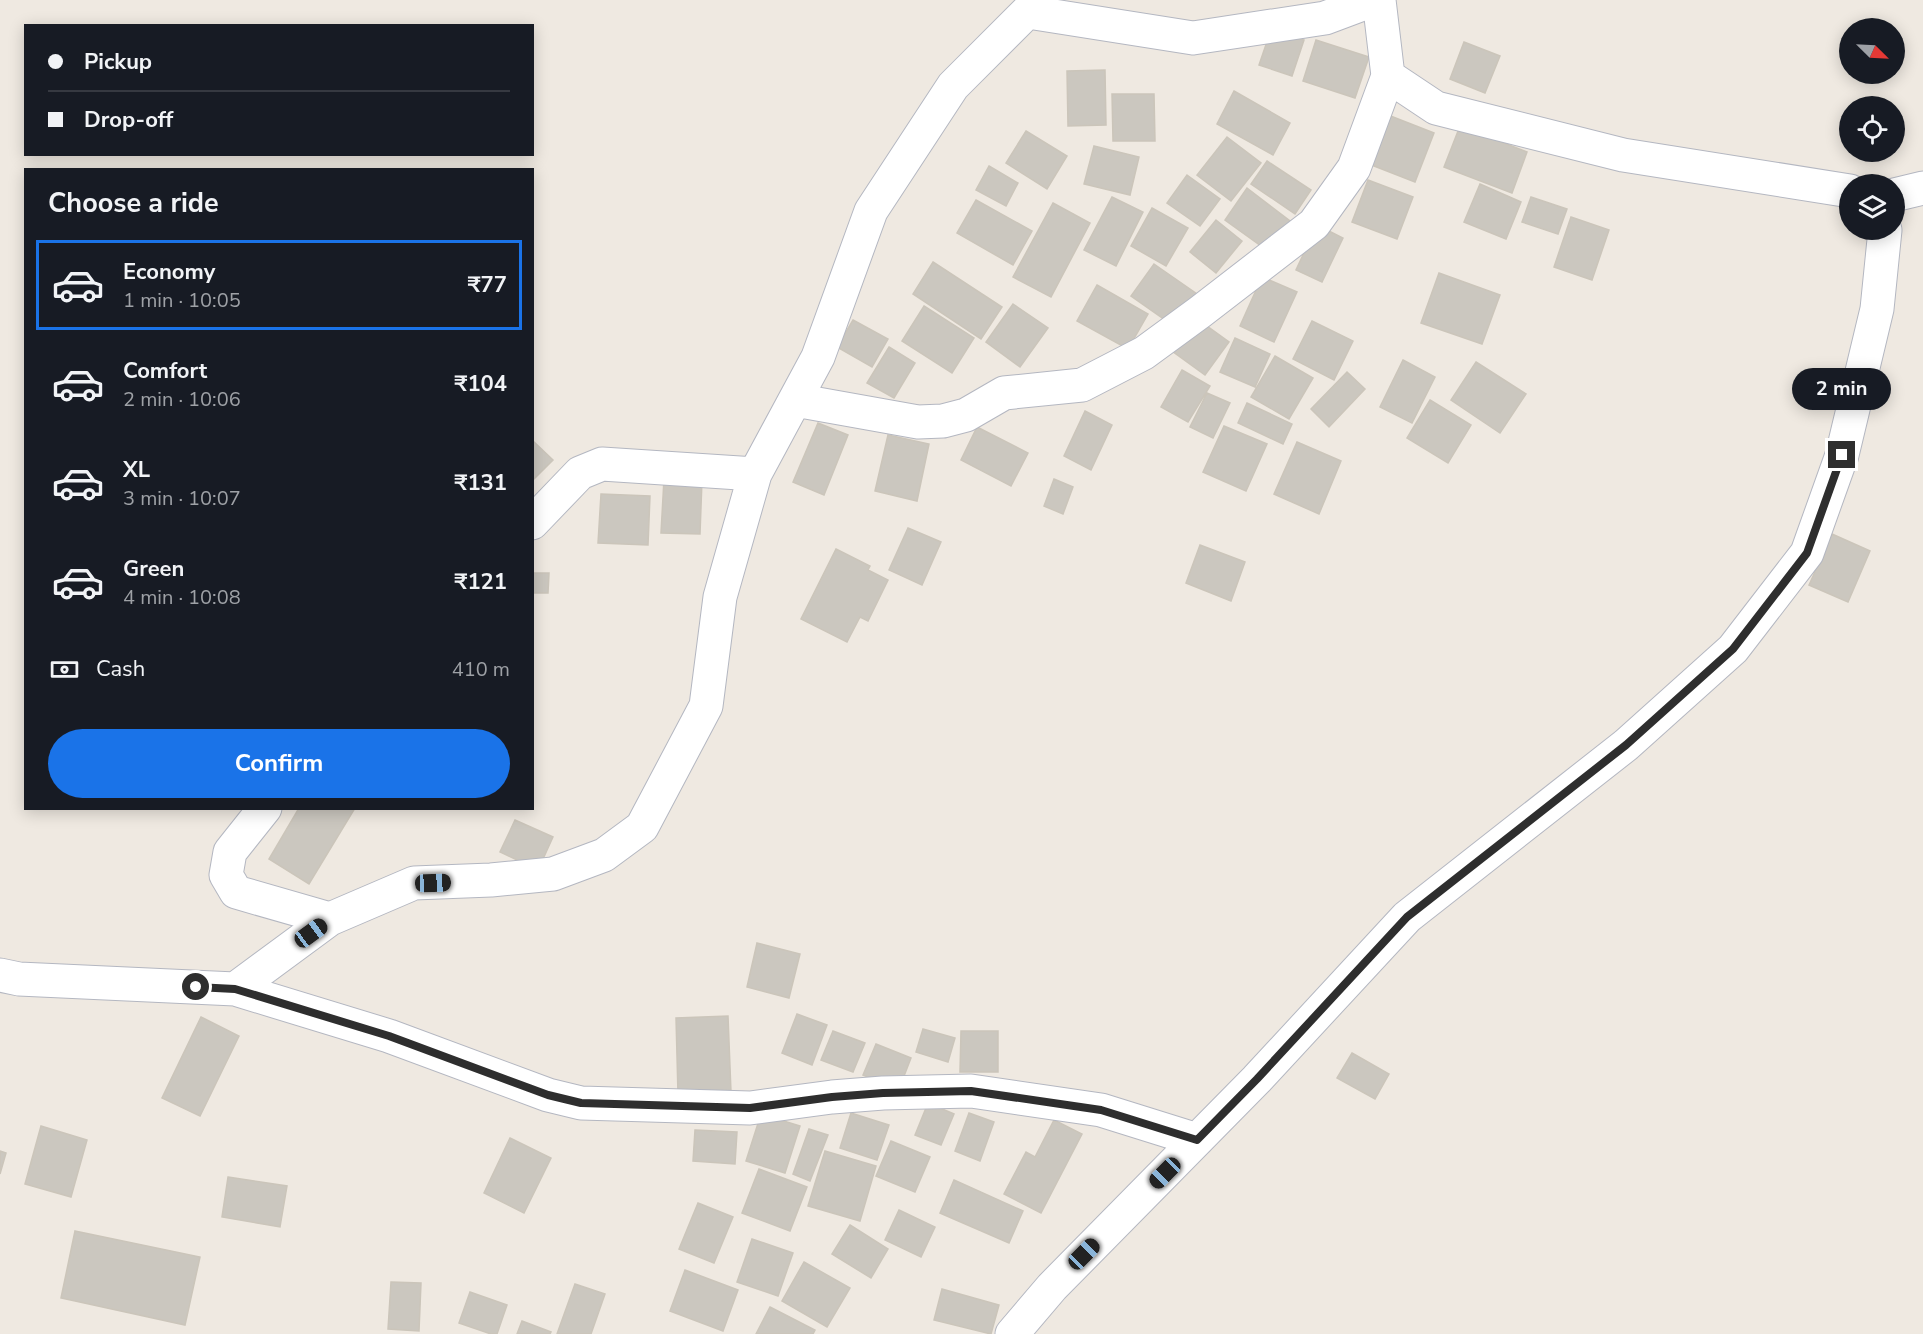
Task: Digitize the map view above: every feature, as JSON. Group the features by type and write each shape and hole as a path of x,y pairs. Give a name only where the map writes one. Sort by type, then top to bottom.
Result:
{"street":[{"path":"235,989 330,919 414,883 491,880 553,874 604,855 642,827 706,706 720,597 755,474 818,357 872,211 953,86 1033,6 1193,38 1325,18 1373,0"},
{"path":"795,400 918,422 943,421 966,415 1004,393 1082,385 1144,353 1314,224 1354,168 1388,76 1379,0"},
{"path":"1388,76 1436,108 1590,147 1623,155 1839,189"},
{"path":"1905,192 1923,188"},
{"path":"1012,1334 1052,1287 1257,1079 1407,917 1626,745 1733,649 1807,553 1842,455 1877,309 1884,240"},
{"path":"534,521 580,473 602,464 755,474"},
{"path":"263,810 230,852 226,875 236,892 330,919"},
{"path":"6,980 235,989 389,1036 548,1095 581,1103 750,1108 832,1097 971,1091 1101,1110 1197,1140"}],"building":[{"path":"1271,30 1304,40 1292,76 1259,65"},
{"path":"1316,40 1369,57 1355,98 1303,81"},
{"path":"1464,42 1500,56 1485,93 1450,79"},
{"path":"1105,70 1106,125 1068,126 1067,71"},
{"path":"1234,91 1290,123 1273,155 1217,124"},
{"path":"1112,94 1154,94 1155,141 1113,141"},
{"path":"1388,115 1434,133 1415,182 1369,164"},
{"path":"1460,126 1527,152 1512,193 1444,167"},
{"path":"1026,131 1067,156 1047,189 1006,163"},
{"path":"1227,137 1261,163 1231,201 1197,175"},
{"path":"1094,146 1139,157 1130,195 1084,184"},
{"path":"1267,161 1311,190 1295,214 1251,184"},
{"path":"989,166 1018,183 1006,206 976,190"},
{"path":"1187,175 1220,199 1200,226 1167,203"},
{"path":"1368,180 1413,197 1397,239 1352,222"},
{"path":"1480,184 1521,202 1506,239 1464,222"},
{"path":"1247,188 1290,221 1268,251 1225,220"},
{"path":"1112,197 1143,212 1116,266 1084,250"},
{"path":"1531,197 1567,209 1558,234 1522,222"},
{"path":"976,200 1032,231 1013,265 957,233"},
{"path":"1053,203 1090,223 1051,297 1013,277"},
{"path":"1152,208 1188,228 1166,266 1131,246"},
{"path":"1571,217 1609,230 1592,280 1554,267"},
{"path":"1216,220 1242,241 1216,273 1190,252"},
{"path":"1317,225 1343,238 1322,282 1296,270"},
{"path":"933,262 1002,307 981,339 913,294"},
{"path":"1154,264 1197,294 1175,327 1131,296"},
{"path":"1439,273 1500,295 1482,344 1421,323"},
{"path":"1262,277 1297,292 1274,342 1240,326"},
{"path":"1097,285 1148,314 1128,349 1077,321"},
{"path":"1013,304 1048,328 1020,367 986,342"},
{"path":"924,306 974,338 952,373 902,341"},
{"path":"1196,318 1229,342 1205,375 1172,351"},
{"path":"853,320 888,339 872,367 837,347"},
{"path":"1312,321 1353,341 1334,380 1293,359"},
{"path":"1235,338 1270,354 1255,387 1220,372"},
{"path":"889,347 915,363 894,398 867,383"},
{"path":"1275,356 1313,378 1289,419 1251,397"},
{"path":"1403,360 1435,377 1412,423 1380,407"},
{"path":"1476,362 1526,394 1500,433 1451,400"},
{"path":"1182,370 1210,386 1188,422 1161,407"},
{"path":"1347,372 1365,389 1329,427 1311,409"},
{"path":"1207,393 1230,403 1213,438 1190,427"},
{"path":"1430,400 1471,425 1448,463 1407,438"},
{"path":"1247,403 1292,424 1283,444 1238,423"},
{"path":"1085,411 1112,425 1091,470 1064,456"},
{"path":"818,423 848,435 824,495 793,482"},
{"path":"1224,426 1267,444 1246,491 1203,472"},
{"path":"977,427 1028,453 1011,486 961,460"},
{"path":"888,435 929,444 917,501 875,491"},
{"path":"534,442 553,460 534,479"},
{"path":"1297,442 1341,461 1319,514 1274,494"},
{"path":"664,479 702,480 700,534 661,533"},
{"path":"1054,479 1073,487 1063,514 1044,506"},
{"path":"601,494 650,496 648,545 598,543"},
{"path":"908,528 941,542 922,585 889,570"},
{"path":"1832,534 1870,551 1848,602 1809,585"},
{"path":"1200,545 1245,562 1231,601 1186,583"},
{"path":"836,549 870,566 868,570 888,580 868,621 860,617 847,642 801,619"},
{"path":"534,573 549,573 548,593 534,593"},
{"path":"298,810 354,810 309,884 269,859"},
{"path":"515,820 553,837 538,870 500,852"},
{"path":"757,943 800,954 789,998 747,987"},
{"path":"797,1014 827,1025 812,1065 782,1053"},
{"path":"728,1016 731,1092 678,1094 676,1018"},
{"path":"201,1017 239,1036 200,1116 162,1098"},
{"path":"923,1029 955,1038 948,1062 916,1052"},
{"path":"833,1031 865,1043 853,1072 821,1060"},
{"path":"961,1031 998,1031 998,1072 960,1072"},
{"path":"876,1044 911,1058 899,1089 863,1075"},
{"path":"1352,1053 1389,1074 1375,1099 1337,1078"},
{"path":"928,1103 954,1114 941,1145 915,1135"},
{"path":"851,1113 889,1125 877,1160 840,1148"},
{"path":"969,1113 994,1122 980,1161 955,1151"},
{"path":"761,1114 800,1126 785,1173 746,1161"},
{"path":"1054,1120 1082,1134 1041,1213 1004,1194 1026,1152 1035,1157"},
{"path":"41,1126 87,1140 71,1197 25,1184"},
{"path":"809,1129 828,1135 810,1181 793,1174"},
{"path":"695,1130 737,1132 735,1164 693,1161"},
{"path":"510,1138 551,1158 524,1213 484,1193"},
{"path":"891,1141 930,1157 915,1192 876,1176"},
{"path":"0,1151 6,1153 0,1174"},
{"path":"825,1151 876,1166 860,1221 808,1206"},
{"path":"759,1169 807,1187 790,1231 742,1213"},
{"path":"228,1177 287,1186 280,1227 222,1217"},
{"path":"954,1180 1023,1211 1009,1243 940,1213"},
{"path":"698,1203 733,1217 714,1263 679,1249"},
{"path":"899,1210 935,1227 921,1257 885,1240"},
{"path":"850,1225 888,1249 871,1278 832,1254"},
{"path":"75,1231 200,1257 185,1325 61,1298"},
{"path":"752,1239 793,1253 778,1296 737,1282"},
{"path":"804,1262 850,1288 827,1327 782,1301"},
{"path":"685,1270 738,1290 723,1331 670,1311"},
{"path":"391,1282 421,1283 419,1331 388,1329"},
{"path":"575,1284 605,1294 591,1334 557,1334"},
{"path":"942,1289 999,1305 991,1334 934,1320"},
{"path":"470,1292 507,1305 497,1334 459,1323"},
{"path":"770,1307 815,1330 813,1334 756,1334"},
{"path":"522,1321 551,1332 550,1334 517,1334"}],"route":[{"path":"196,987 235,989 389,1036 548,1095 581,1103 750,1108 883,1093 971,1091 1101,1110 1197,1140 1257,1079 1407,917 1626,745 1733,649 1807,553 1842,455"}]}
